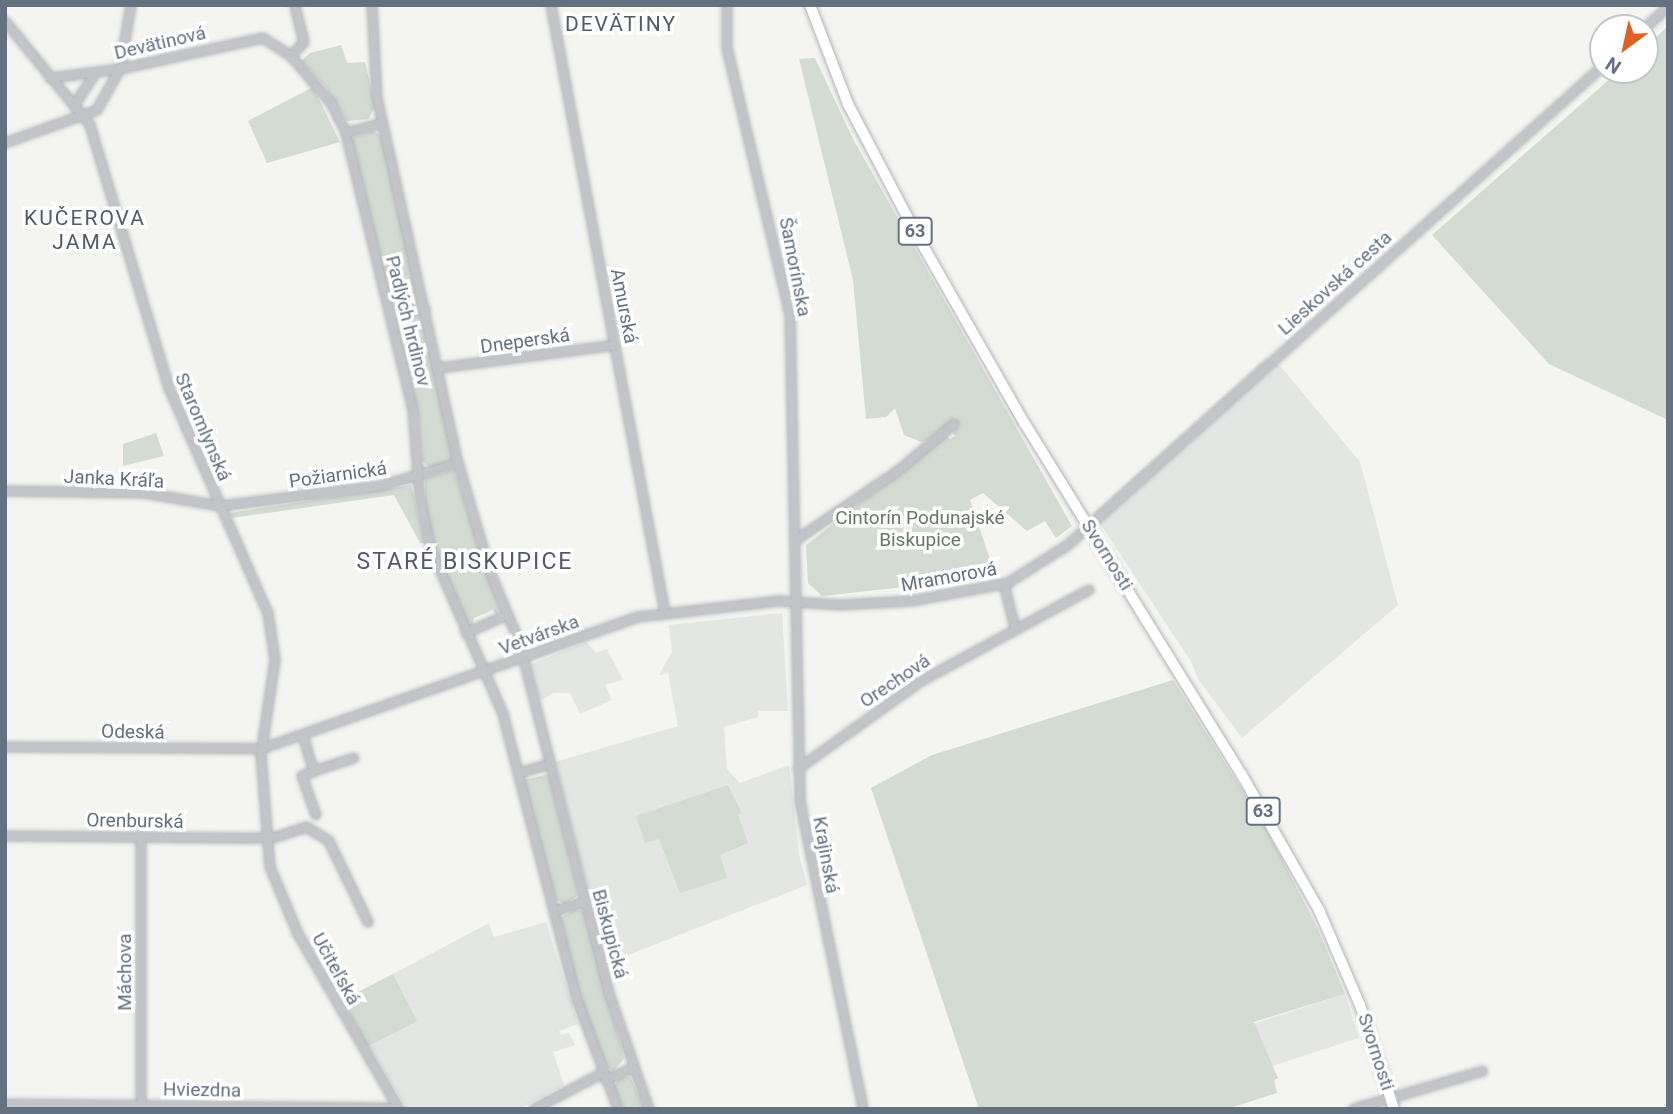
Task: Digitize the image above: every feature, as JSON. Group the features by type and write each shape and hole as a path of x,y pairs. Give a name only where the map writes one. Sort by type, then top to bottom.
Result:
{"main road":[{"name":"Svornosti","path":"810,5 848,104 888,182 1025,424 1319,910 1363,1014 1394,1109"}],"street":[{"path":"5,143 97,110 120,69 131,5"},
{"path":"291,55 304,42 295,5"},
{"name":"Padlých hrdinov","path":"372,5 373,66 383,123 458,463 523,657"},
{"name":"Amurská","path":"551,5 665,613"},
{"name":"Šamorínska","path":"727,5 727,48 790,315 796,602"},
{"path":"5,21 84,116"},
{"name":"Devätinová","path":"74,106 95,74 254,38 270,40"},
{"name":"Padlých hrdinov","path":"270,40 291,55 322,88 346,132 413,410 419,474 431,549 466,633 486,671 520,773"},
{"path":"50,78 95,74"},
{"name":"Lieskovská cesta","path":"1089,526 1589,79"},
{"name":"Staromlynská","path":"84,116 164,376 275,638 261,749"},
{"path":"346,132 383,123"},
{"path":"390,316 425,309"},
{"name":"Dneperská","path":"439,368 615,345"},
{"path":"796,540 888,479 954,424"},
{"name":"Požiarnická","path":"219,506 381,486 458,463"},
{"name":"Janka Kráľa","path":"5,491 144,493 219,506"},
{"name":"Mramorová","path":"796,602 900,602 1004,584 1053,556 1089,526"},
{"path":"1004,584 1015,628"},
{"name":"Orechová","path":"798,769 919,682 1089,590"},
{"name":"Vetvárska","path":"261,749 628,619 665,613 796,602"},
{"name":"Krajinská","path":"796,602 798,769 809,861 863,1109"},
{"path":"466,633 507,615"},
{"name":"Biskupická","path":"523,657 585,902 632,1068 649,1109"},
{"path":"303,736 314,771"},
{"name":"Odeská","path":"5,747 261,749"},
{"name":"Učiteľská","path":"261,749 265,838 288,914 398,1108"},
{"path":"316,815 302,776 354,758"},
{"path":"549,764 520,773 576,997 618,1109"},
{"path":"265,838 306,827 327,839 368,922"},
{"name":"Orenburská","path":"5,836 265,838"},
{"name":"Máchova","path":"141,836 141,1107"},
{"path":"555,911 585,902"},
{"path":"534,1109 605,1076 632,1068"},
{"path":"1354,1109 1483,1070"},
{"name":"Hviezdna","path":"5,1104 398,1108"}],"shaded area":[{"path":"1265,358 1281,367 1360,462 1398,605 1242,738 1198,679 1192,663 1093,513"},
{"path":"782,613 788,711 758,711 758,717 724,727 727,769 740,783 789,765 799,855 807,885 608,963 555,762 678,726 668,673 659,675 672,652 669,625"},
{"path":"586,642 596,653 607,649 623,680 605,685 612,700 580,714 570,693 554,693 540,701 529,665"},
{"path":"546,922 578,1024 559,1031 561,1035 569,1033 575,1045 553,1052 564,1085 519,1109 407,1109 368,1044 416,1021 393,974 489,923 494,937"},
{"path":"1345,994 1359,1038 1268,1067 1254,1024"}],"green space":[{"path":"1668,26 1668,420 1549,364 1432,235 1604,84 1659,84 1659,35"},
{"path":"341,45 347,63 365,62 375,105 369,119 347,121 325,86 301,61 310,53"},
{"name":"Cintorín Podunajské Biskupice","path":"815,58 853,139 1072,526 1056,538 1045,521 1027,531 983,493 970,500 996,577 822,596 808,583 806,545 947,436 950,439 955,436 952,431 957,427 922,442 904,435 895,408 886,417 866,419 853,280 799,59"},
{"path":"313,87 340,142 267,163 248,121"},
{"path":"373,131 382,136 419,302 413,308 397,312 391,306 351,143 355,136"},
{"path":"418,315 422,317 454,457 449,463 430,467 422,461 419,419 396,325 402,318"},
{"path":"156,433 164,456 123,466 123,444"},
{"path":"454,470 500,610 496,615 493,610 474,618 473,625 468,625 440,566 425,505 425,478"},
{"path":"411,485 425,544 420,543 394,495 232,518 230,513"},
{"path":"1173,680 1264,825 1317,927 1345,994 1254,1022 1278,1078 1274,1080 1277,1093 1227,1109 979,1109 871,788 932,755"},
{"path":"549,774 579,895 565,904 554,899 524,780"},
{"path":"728,785 742,813 738,815 748,843 720,855 727,878 680,893 659,839 645,843 636,816"},
{"path":"576,909 584,912 624,1058 614,1071 604,1066 578,993 560,918"},
{"path":"393,974 417,1021 367,1047 343,999"},
{"path":"629,1077 644,1109 622,1109 613,1086 620,1078"}],"district":[{"name":"DEVÄTINY","path":"621,24"},
{"name":"KUČEROVA JAMA","path":"85,230"},
{"name":"STARÉ BISKUPICE","path":"465,562"}]}
